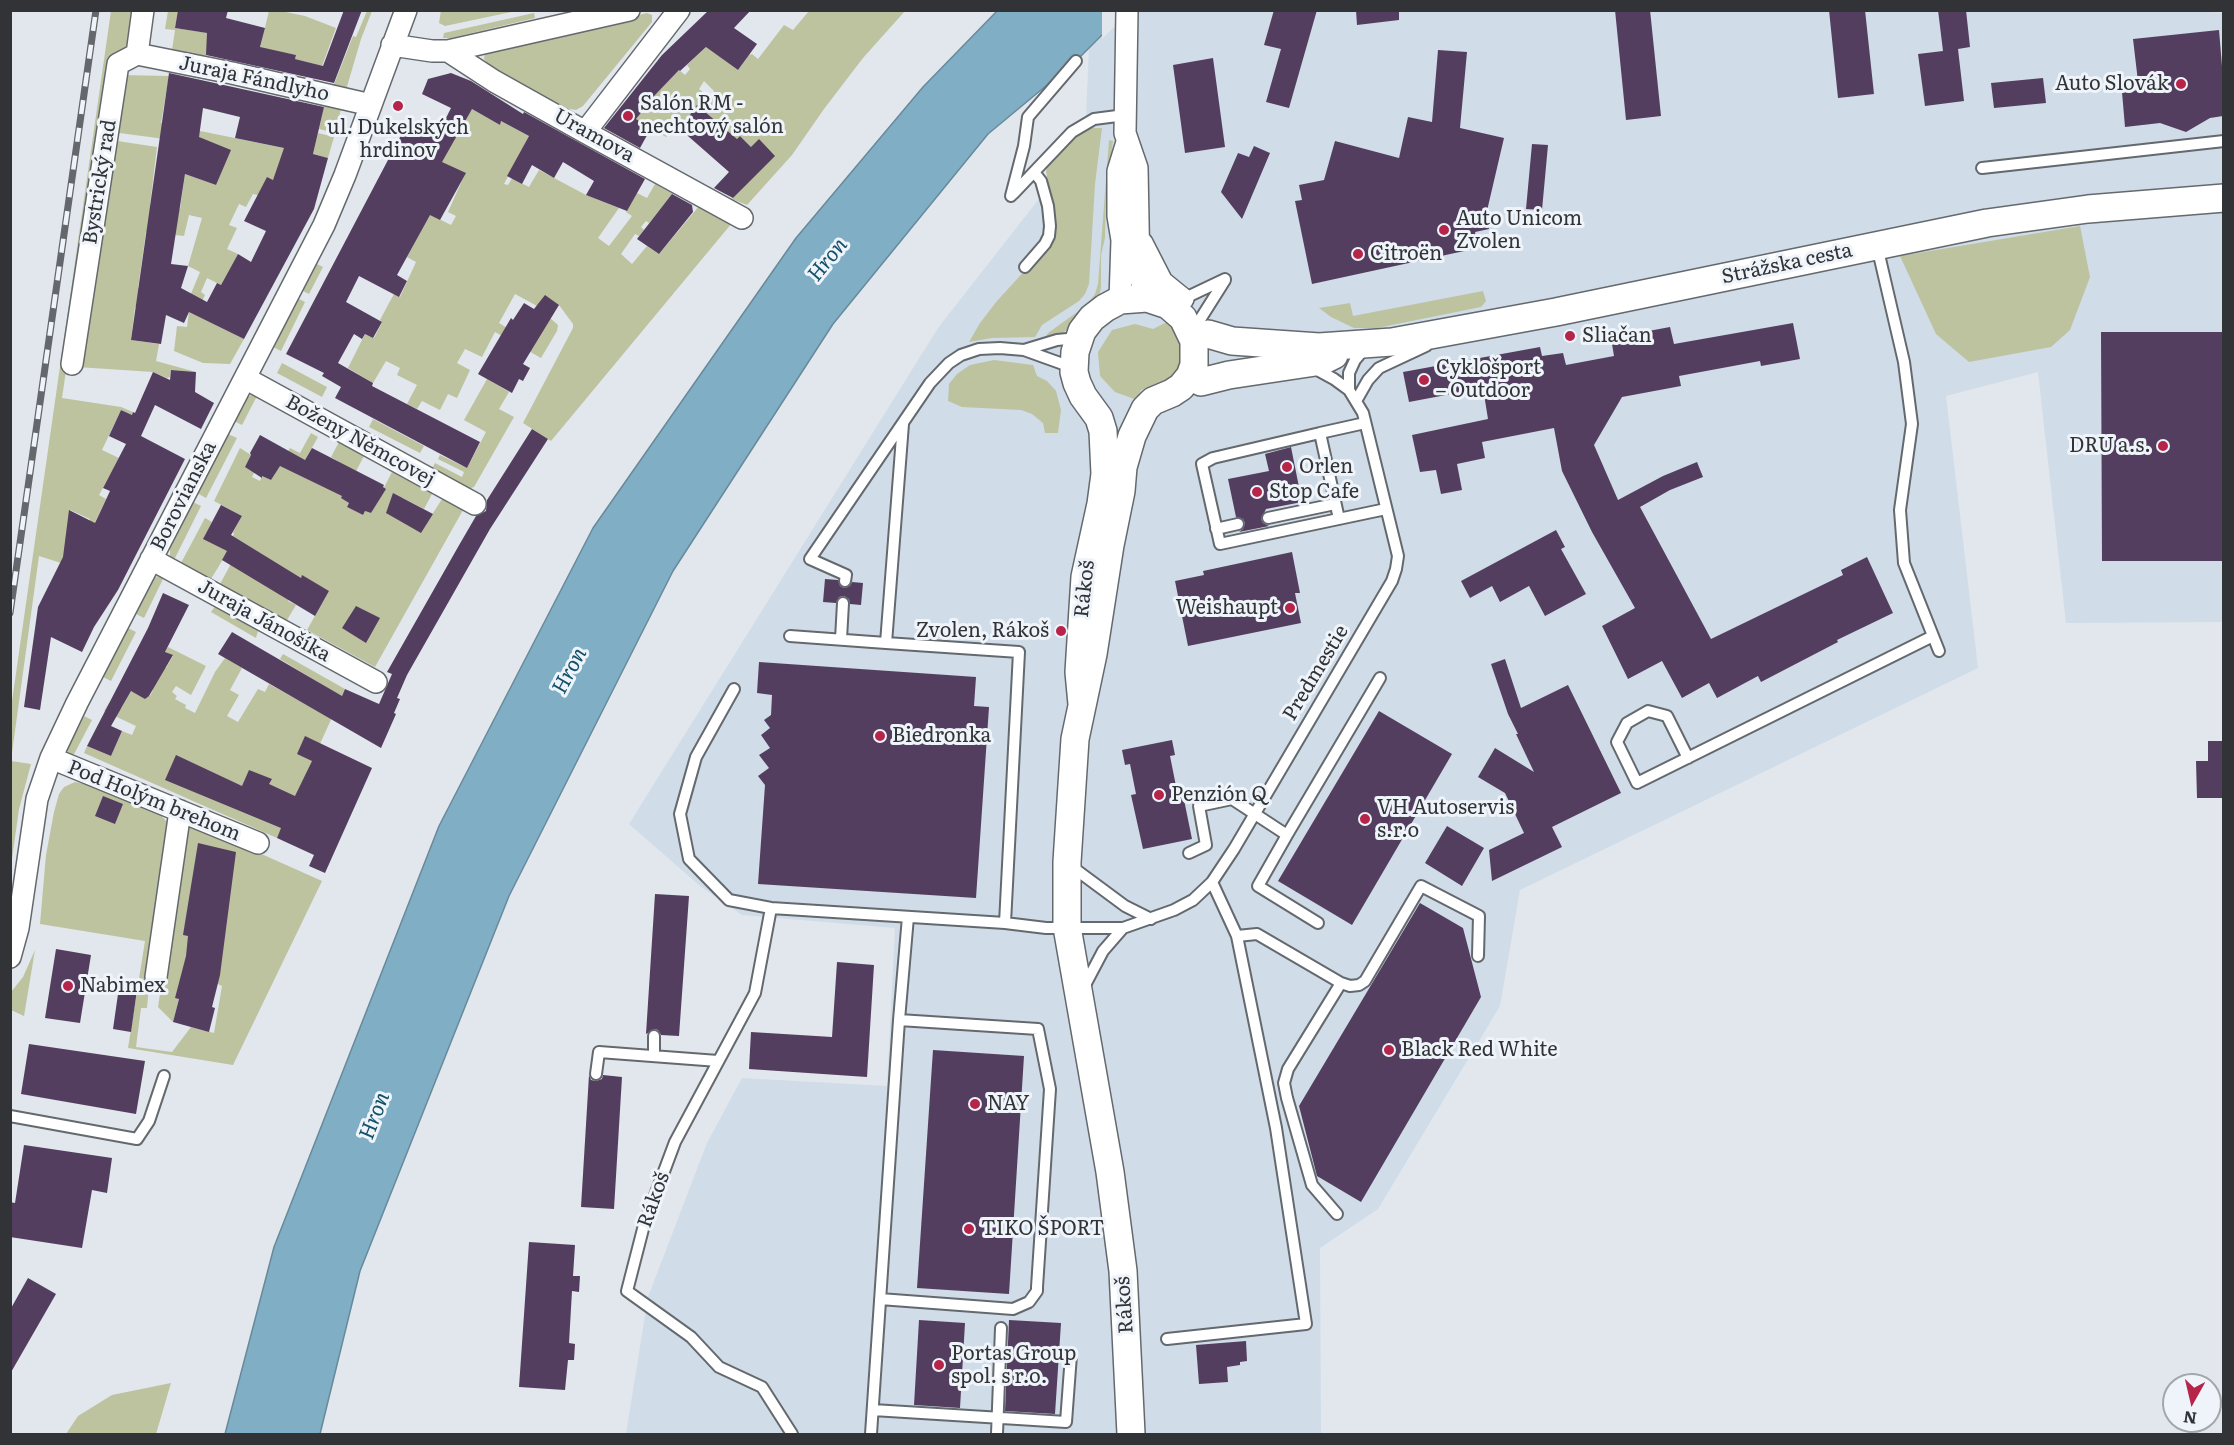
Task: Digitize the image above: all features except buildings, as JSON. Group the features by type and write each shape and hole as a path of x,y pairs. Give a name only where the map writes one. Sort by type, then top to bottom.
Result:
{"street":[{"path":"137,54 143,10"},
{"name":"Borovianska","path":"10,957 18,928 37,799 51,758 77,703 324,225 406,10"},
{"path":"392,45 448,51 629,10"},
{"path":"585,132 679,10"},
{"path":"1127,10 1125,115 1127,142 1137,168 1139,274 1143,286 1169,302 1203,336 1209,362 1202,382 1181,403 1152,413 1118,408 1110,404 1081,369 1075,352 1078,338 1092,318 1114,308 1155,316 1164,314 1169,302 1162,282 1140,240"},
{"name":"Uramova","path":"448,51 494,81 742,218"},
{"name":"Juraja Fándlyho","path":"137,54 371,105"},
{"name":"Bystrický rad","path":"72,364 118,64 137,54"},
{"path":"1081,369 1097,332 1114,308 1122,240 1118,216 1118,171 1127,142"},
{"name":"Strážska cesta","path":"1202,382 1361,345 1450,333 1876,245 2038,216 2223,198"},
{"path":"1152,413 1153,401 1181,387 1190,376 1203,336"},
{"name":"Strážska cesta","path":"1203,336 1257,357 1313,355"},
{"name":"Rákoš","path":"1081,369 1083,396 1094,409 1103,431 1113,483"},
{"name":"Boženy Němcovej","path":"245,378 475,504"},
{"name":"Rákoš","path":"1110,404 1116,432 1110,545 1094,654 1076,739 1070,792 1067,927 1110,1172 1123,1271 1131,1434"},
{"name":"Rákoš","path":"1113,483 1123,467 1132,436 1152,413"},
{"name":"Juraja Jánošíka","path":"151,559 376,682"},
{"name":"Pod Holým brehom","path":"51,758 258,843"},
{"path":"156,977 180,811"}],"lane":[{"path":"1076,61 1028,117 1024,146 1011,196 1072,132 1094,119 1125,115"},
{"path":"1982,168 2223,141"},
{"path":"1025,267 1045,244 1050,226 1048,206 1041,181 1034,172"},
{"path":"1876,245 1904,362 1912,424 1900,510 1904,563 1939,651"},
{"path":"1169,302 1225,279 1203,336"},
{"path":"1356,401 1368,380 1379,368 1450,333"},
{"path":"1024,350 1057,340 1078,338"},
{"path":"1349,390 1349,373 1361,345"},
{"path":"845,581 846,574 810,559 930,383 949,363 979,350 1000,348 1024,350 1081,369"},
{"name":"Predmestie","path":"1067,927 1123,928 1174,910 1193,900 1212,882 1392,581 1398,556 1363,413 1349,390 1313,355"},
{"path":"1365,423 1213,458 1202,464 1216,530 1220,544 1386,509"},
{"path":"886,643 903,424"},
{"path":"1320,433 1339,519"},
{"path":"1268,518 1335,504"},
{"path":"1216,530 1238,524"},
{"path":"841,639 843,603"},
{"path":"790,636 1019,652 1005,923"},
{"path":"1688,758 1667,716 1648,711 1627,723 1617,742 1637,783 1688,758 1933,636"},
{"path":"1318,923 1258,886 1380,678"},
{"path":"734,689 696,757 680,814 689,859 729,900 771,908 1005,923 1046,928 1067,927"},
{"path":"1189,853 1206,845 1199,806 1232,799 1287,835"},
{"path":"1067,862 1125,906 1151,919"},
{"path":"1167,1339 1306,1324 1276,1128 1237,936 1212,882"},
{"path":"1237,936 1257,934 1341,983 1350,986 1359,985 1365,981 1421,886 1479,916 1478,956"},
{"name":"Rákoš","path":"771,908 755,993 675,1142 644,1225 627,1291 691,1337 719,1367 762,1388 792,1434"},
{"path":"872,1434 899,1020 908,917"},
{"path":"1078,998 1096,961 1123,928"},
{"path":"1337,1214 1312,1185 1284,1083 1288,1069 1341,983"},
{"path":"880,1299 1013,1309 1029,1302 1037,1291 1050,1089 1038,1029 899,1020"},
{"path":"654,1036 654,1056"},
{"path":"596,1074 599,1052 718,1061"},
{"path":"10,1116 137,1139 148,1121 164,1076"},
{"path":"997,1434 1001,1328"},
{"path":"873,1410 1066,1422 1071,1355"}],"shaded area":[{"path":"1132,10 2184,10 2223,13 2223,622 2066,623 2038,372 1946,396 1978,668 1520,890 1500,1006 1378,1209 1320,1248 1321,1434 626,1434 648,1297 707,1143 742,1078 887,1086 895,928 742,915 700,886 629,824 938,328 1085,140 1089,48"}],"green space":[{"path":"441,10 516,11 445,26 439,23"},
{"path":"111,11 132,11 127,53 112,58 62,398 121,407 133,412 132,415 121,410 102,450 119,458 99,495 106,499 95,522 103,526 86,547 90,519 70,510 65,546 68,548 61,563 39,556 11,760 11,708"},
{"path":"168,11 178,11 175,28 208,33 210,40 206,56 172,50 175,30 165,29"},
{"path":"269,11 305,16 336,28 322,66 295,59 296,55 260,48"},
{"path":"367,11 372,11 346,90 333,87 353,36 356,37"},
{"path":"809,11 905,11 863,58 792,155 747,205 732,199 758,171 751,147 740,136 737,139 702,109 714,91 704,81 699,89 705,94 697,106 690,126 679,119 666,137 636,119 651,98 679,70 685,75 690,69 687,65 722,32 734,45 723,59 738,70 749,55 752,54 758,59 784,25 793,30"},
{"path":"534,13 535,18 443,38 444,33"},
{"path":"647,13 652,15 652,22 583,106 576,110 564,108 488,64 484,59 485,52 488,50"},
{"path":"120,75 169,76 161,123 313,154 273,180 267,178 258,195 253,194 246,207 239,204 229,225 237,228 227,249 238,254 221,285 207,278 201,292 205,295 196,315 244,339 230,364 203,363 174,351 177,326 187,327 189,312 175,305 190,296 200,272 188,266 202,218 189,215 184,236 146,232 138,288 163,292 160,310 135,307 131,340 159,344 156,361 196,372 171,370 170,377 167,378 153,372 77,367 111,140 157,147 150,205 180,209 185,174 216,185 217,146 112,132"},
{"path":"324,106 341,109 335,133 319,129"},
{"path":"472,109 500,125 501,121 529,136 504,184 508,185 514,175 515,180 529,187 539,170 586,195 619,208 598,238 609,246 632,216 626,212 637,193 647,198 655,184 673,194 649,223 646,221 641,227 644,230 639,236 635,234 621,254 632,264 647,246 659,254 700,205 732,223 551,441 523,423 573,328 573,324 559,305 537,306 515,294 499,323 534,344 550,318 558,325 557,331 541,358 495,332 482,357 465,349 457,363 470,370 457,398 448,394 440,410 422,401 417,409 407,404 417,385 397,375 400,368 386,361 373,383 348,368 365,334 374,338 389,303 394,294 400,297 416,262 407,257 421,231 410,223 421,210 451,225 456,216 448,212 465,174 414,149 422,129 437,136"},
{"path":"1102,128 1095,184 1089,284 1085,294 1079,301 1042,325 1035,337 992,338 969,342 997,301 1051,242 1055,227 1046,171 1048,165 1081,131"},
{"path":"318,133 334,137 328,158 313,154"},
{"path":"1109,140 1113,141 1106,194 1105,238 1101,255 1101,288 1098,300 1075,325 1059,335 1045,338 1048,333 1087,305 1095,294 1098,284"},
{"path":"2080,226 2090,277 2070,330 2051,347 1969,362 1936,334 1900,256"},
{"path":"315,263 323,267 309,294 301,290"},
{"path":"1483,291 1486,301 1481,307 1377,328 1354,328 1331,317 1319,308 1350,303 1353,316"},
{"path":"297,298 305,302 281,351 273,347"},
{"path":"1169,321 1181,345 1179,366 1167,382 1141,390 1137,400 1115,392 1100,376 1098,352 1112,330 1135,324 1153,329"},
{"path":"994,360 1033,365 1037,376 1047,381 1056,391 1061,410 1058,433 1045,433 1043,423 1032,414 1021,410 962,407 948,401 949,384 957,374 970,365"},
{"path":"282,363 327,387 322,397 277,373"},
{"path":"487,379 509,392 499,409 514,417 474,487 469,489 432,469 435,463 462,477 464,472 438,459 440,455 467,468 486,432 464,420"},
{"path":"251,395 257,396 242,425 234,421 246,399"},
{"path":"373,419 424,446 420,453 369,427"},
{"path":"311,433 318,437 297,474 326,488 339,462 331,457 339,442 364,456 342,498 349,503 347,507 363,515 365,511 371,513 392,472 432,494 424,509 403,498 393,516 421,532 442,499 463,510 375,667 307,630 329,591 302,576 288,601 296,605 287,620 220,584 233,560 225,556 211,579 181,563 205,518 212,522 204,538 225,550 234,534 242,516 214,501 240,448 251,455 254,473 252,477 260,481 262,476 271,480 290,448 300,453"},
{"path":"228,434 237,438 206,498 197,493"},
{"path":"193,502 201,506 174,560 170,556 170,548"},
{"path":"155,577 164,577 144,618 136,614"},
{"path":"217,604 259,627 256,638 211,612"},
{"path":"128,628 136,632 111,681 103,677"},
{"path":"168,647 206,666 191,695 176,686 172,692 177,696 175,699 195,713 215,672 225,658 242,668 230,690 239,695 227,716 238,722 258,689 265,692 269,684 318,711 321,684 280,659 283,654 345,689 277,838 84,753 87,746 111,756 122,731 132,735 136,726 104,711 109,703 121,709 131,691 150,696 153,690 147,686 160,665 166,668 173,656 165,652"},
{"path":"84,716 92,720 72,758 67,750"},
{"path":"11,761 31,764 19,809 11,866"},
{"path":"75,782 90,785 159,813 167,822 169,829 153,942 147,1008 141,1008 136,1047 172,1052 191,1027 214,1033 222,986 218,984 182,975 173,1022 158,1007 185,830 188,827 257,852 322,881 233,1065 128,1048 145,941 40,924 46,855 54,812 59,794 64,787"},
{"path":"35,950 24,1016 11,1010 11,992 23,977"},
{"path":"171,1383 156,1434 66,1434 78,1416 112,1395"}],"water":[{"name":"Hron","path":"997,11 1126,11 1076,61 988,134 833,324 673,571 509,896 360,1271 320,1434 225,1434 274,1247 439,826 593,528 796,238 923,87"}],"pier":[{"path":"1129,10 1128,13 1102,39 1102,11"}],"railway":[{"path":"10,613 96,10"}],"place":[{"name":"Auto Slovák","path":"2181,84"},
{"name":"ul. Dukelských hrdinov","path":"398,106"},
{"name":"Salón RM - nechtový salón","path":"628,116"},
{"name":"Auto Unicom Zvolen","path":"1444,230"},
{"name":"Citroën","path":"1358,254"},
{"name":"Sliačan","path":"1570,336"},
{"name":"Cyklošport – Outdoor","path":"1424,380"},
{"name":"DRU a.s.","path":"2163,446"},
{"name":"Orlen","path":"1287,467"},
{"name":"Stop Cafe","path":"1257,492"},
{"name":"Weishaupt","path":"1290,608"},
{"name":"Zvolen, Rákoš","path":"1061,631"},
{"name":"Biedronka","path":"880,736"},
{"name":"Penzión Q","path":"1159,795"},
{"name":"VH Autoservis s.r.o","path":"1365,819"},
{"name":"Nabimex","path":"68,986"},
{"name":"Black Red White","path":"1389,1050"},
{"name":"NAY","path":"975,1104"},
{"name":"TIKO ŠPORT","path":"969,1229"},
{"name":"Portas Group spol. s r.o.","path":"939,1365"}]}
